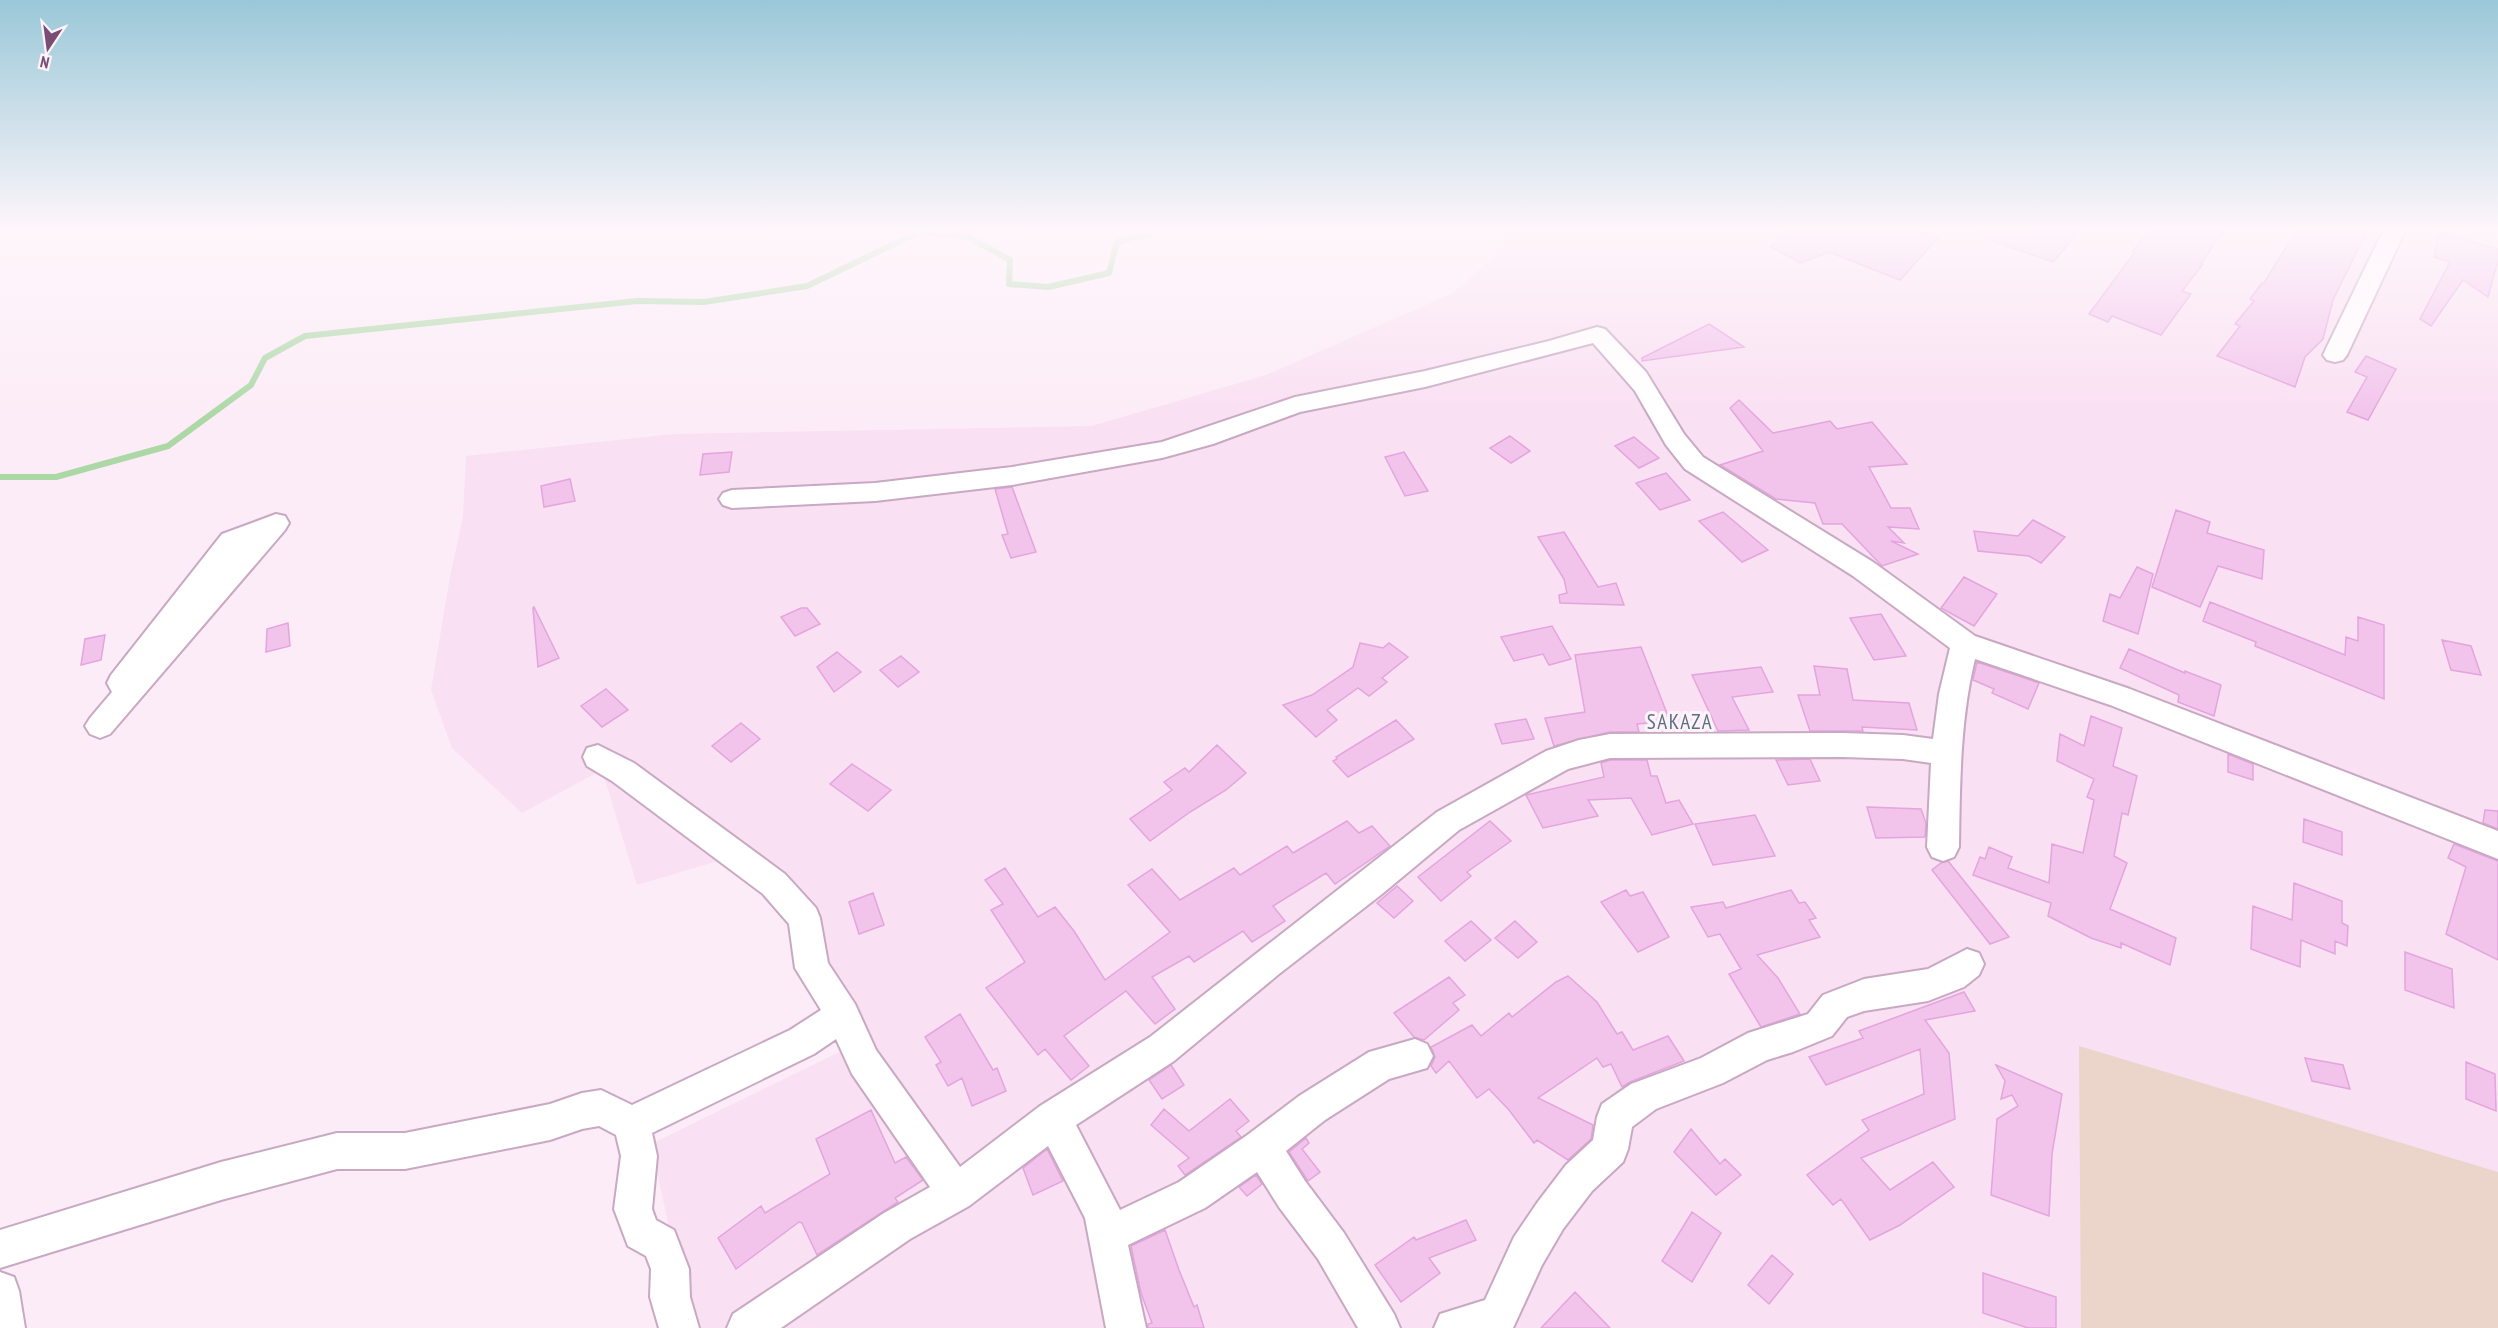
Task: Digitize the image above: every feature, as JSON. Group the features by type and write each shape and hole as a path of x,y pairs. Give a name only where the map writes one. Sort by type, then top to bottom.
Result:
{"street":[{"path":"2335,355 2363,293"},
{"path":"732,499 875,492 1012,476 1162,450 1204,438 1295,405 1425,380 1598,334 1648,392 1662,419 1694,463 1863,568 1965,645 2120,697 2498,845"},
{"path":"100,726 276,523 231,541 121,683"},
{"path":"1943,847 1945,753 1956,676 1965,645"},
{"path":"747,1328 897,1226 956,1192 1053,1119 1162,1049 1448,821 1557,760 1579,752 1610,746 1843,745 1903,747 1945,753"},
{"path":"598,757 623,772 774,884 804,918 812,968 843,1015 864,1062 956,1192"},
{"path":"1454,1328 1498,1316 1527,1251 1550,1216 1579,1178 1610,1149 1615,1117 1644,1096 1711,1071 1760,1045 1793,1036 1820,1024 1835,1006 1864,995 1928,985 1952,976 1967,964"},
{"path":"632,1124 802,1042 843,1015"},
{"path":"1108,1235 1192,1195 1312,1108 1381,1064 1415,1056"},
{"path":"0,1249 221,1180 337,1151 405,1151 550,1122 582,1111 601,1108 632,1124"},
{"path":"1053,1119 1103,1214 1126,1328"},
{"path":"632,1124 639,1156 633,1209 641,1233 661,1243 670,1269 670,1297 679,1328"},
{"path":"1258,1149 1269,1157 1292,1194 1331,1246 1380,1328"},
{"path":"0,1291 5,1328"}],"shaded area":[{"path":"1453,293 2498,293 2498,1328 691,1328 651,1144 868,1038 748,852 637,885 602,770 522,813 452,748 431,690 450,577 463,517 466,456 675,434 1092,426 1266,375"},
{"path":"2079,1046 2498,1172 2498,1328 2081,1328"}],"building":[{"path":"2105,293 2191,294 2161,335 2112,316 2108,322 2089,314"},
{"path":"2255,293 2336,293 2323,339 2305,357 2295,387 2217,356 2240,326 2235,324 2254,301 2250,299"},
{"path":"2434,293 2454,293 2431,326 2420,319"},
{"path":"1709,324 1744,347 1642,361 1642,358"},
{"path":"2366,356 2396,369 2368,420 2347,412 2367,377 2355,372"},
{"path":"1739,400 1773,433 1830,421 1837,429 1872,422 1907,464 1869,467 1891,508 1910,508 1919,529 1888,527 1904,543 1891,541 1918,554 1882,566 1842,524 1823,524 1815,503 1776,499 1720,465 1763,451 1730,408"},
{"path":"1510,436 1530,451 1511,463 1490,448"},
{"path":"1634,437 1659,458 1639,468 1615,446"},
{"path":"732,452 729,472 700,475 703,454"},
{"path":"1404,452 1428,491 1405,496 1385,457"},
{"path":"1666,473 1690,500 1660,510 1636,483"},
{"path":"570,479 575,501 544,507 541,486"},
{"path":"1012,487 1036,552 1011,558 1002,535 1008,534 995,489"},
{"path":"2176,510 2210,522 2207,533 2264,550 2262,579 2218,566 2200,607 2152,587"},
{"path":"1723,512 1768,550 1742,562 1699,521"},
{"path":"2033,520 2065,537 2041,563 2029,556 1978,551 1974,531 2018,536"},
{"path":"1564,532 1598,587 1616,583 1624,605 1560,603 1559,595 1567,593 1564,579 1538,537"},
{"path":"2137,567 2153,574 2138,634 2103,621 2110,594 2120,598"},
{"path":"1964,577 1997,594 1974,626 1941,608"},
{"path":"2210,602 2345,655 2346,637 2358,641 2358,617 2384,625 2384,699 2255,646 2256,642 2203,621"},
{"path":"533,608 559,658 538,667"},
{"path":"801,608 807,608 820,624 795,636 781,617"},
{"path":"1881,614 1906,656 1874,660 1850,618"},
{"path":"288,623 290,646 266,652 267,629"},
{"path":"1552,626 1571,659 1549,665 1543,654 1514,661 1501,637"},
{"path":"105,635 101,660 81,665 85,639"},
{"path":"2442,640 2471,646 2481,675 2451,670"},
{"path":"1360,643 1383,648 1389,643 1408,657 1382,678 1387,682 1369,696 1358,688 1327,710 1337,720 1316,737 1283,705 1312,695 1353,667"},
{"path":"1641,647 1670,721 1637,724 1639,732 1610,732 1554,746 1545,718 1585,712 1575,655"},
{"path":"2129,649 2185,673 2185,671 2221,685 2214,716 2178,702 2179,695 2120,668"},
{"path":"837,652 861,672 834,692 817,667"},
{"path":"901,656 919,672 898,687 880,670"},
{"path":"1977,662 2039,683 2028,709 1992,693 1994,689 1973,680"},
{"path":"1814,666 1847,669 1853,700 1909,703 1917,730 1862,727 1863,731 1810,731 1798,695 1820,695"},
{"path":"1761,667 1773,692 1732,697 1749,730 1718,731 1692,675"},
{"path":"606,689 628,710 602,727 581,706"},
{"path":"2091,716 2122,728 2113,766 2137,776 2128,815 2122,813 2114,856 2127,863 2110,909 2176,938 2170,965 2121,943 2121,948 2091,938 2048,916 2051,903 1973,875 1980,857 1985,859 1989,847 2012,857 2008,868 2049,883 2052,844 2083,853 2094,800 2087,797 2094,779 2057,761 2060,734 2084,746"},
{"path":"1526,719 1534,739 1502,744 1495,724"},
{"path":"1396,720 1414,739 1348,777 1333,761 1337,759 1336,757"},
{"path":"741,723 760,739 731,762 712,746"},
{"path":"1217,745 1246,773 1226,790 1150,841 1130,819 1172,790 1164,782 1185,768 1189,772"},
{"path":"2228,754 2253,764 2253,780 2228,772"},
{"path":"1810,759 1820,781 1788,785 1776,760"},
{"path":"1610,760 1647,760 1651,776 1657,776 1666,803 1679,800 1693,824 1652,835 1631,798 1588,800 1598,816 1543,828 1526,795 1604,777 1601,763"},
{"path":"852,764 891,790 868,811 830,784"},
{"path":"1867,807 1921,809 1926,823 1925,837 1876,838"},
{"path":"2485,810 2498,811 2498,829 2483,823"},
{"path":"1755,815 1775,856 1713,865 1695,824"},
{"path":"2304,819 2342,832 2342,855 2303,842"},
{"path":"1347,821 1359,833 1372,826 1390,846 1335,884 1326,873 1273,906 1285,921 1252,942 1243,931 1194,962 1189,956 1152,977 1175,1009 1155,1024 1126,991 1064,1036 1089,1066 1071,1080 1045,1049 1038,1055 986,988 1025,962 991,910 1003,904 985,880 1005,868 1038,917 1055,907 1074,931 1105,980 1170,932 1128,885 1152,869 1180,900 1234,868 1240,875 1287,846 1293,853"},
{"path":"1490,821 1511,841 1467,872 1471,876 1441,901 1418,877"},
{"path":"2454,844 2498,861 2498,960 2446,934 2466,867 2448,858"},
{"path":"1948,861 2009,937 1990,944 1932,870"},
{"path":"2294,883 2342,901 2342,923 2348,926 2347,946 2335,941 2335,954 2301,940 2300,967 2251,949 2253,906 2292,920"},
{"path":"1397,886 1413,901 1394,918 1377,903"},
{"path":"1626,890 1630,896 1643,892 1669,937 1638,952 1601,902"},
{"path":"1791,890 1799,903 1805,902 1816,918 1809,920 1820,937 1757,955 1778,978 1800,1014 1761,1027 1729,974 1741,969 1720,934 1708,937 1691,907 1723,902 1726,908"},
{"path":"873,893 884,925 859,934 849,902"},
{"path":"1471,921 1491,940 1465,961 1445,941"},
{"path":"1515,921 1537,942 1518,958 1495,938"},
{"path":"2405,952 2452,969 2454,1008 2405,990"},
{"path":"1568,976 1597,1002 1617,1034 1622,1032 1633,1050 1668,1036 1684,1061 1622,1087 1611,1064 1603,1067 1597,1058 1538,1098 1593,1125 1591,1139 1568,1160 1537,1140 1534,1143 1509,1110 1489,1089 1477,1098 1449,1061 1436,1073 1431,1066 1435,1057 1431,1047 1472,1025 1481,1036 1509,1013 1512,1017 1556,982"},
{"path":"1449,977 1465,995 1453,1003 1459,1010 1424,1040 1414,1037 1394,1013"},
{"path":"1964,992 1975,1011 1925,1020 1949,1053 1955,1119 1861,1158 1890,1190 1933,1162 1954,1187 1900,1225 1870,1240 1841,1199 1833,1205 1807,1175 1869,1130 1862,1120 1924,1094 1920,1049 1826,1085 1809,1057 1863,1038 1859,1031"},
{"path":"960,1014 993,1070 997,1068 1006,1091 972,1106 962,1078 948,1086 936,1065 941,1062 925,1037"},
{"path":"2305,1058 2343,1065 2350,1089 2312,1081"},
{"path":"2466,1062 2495,1074 2496,1111 2466,1099"},
{"path":"1171,1065 1184,1085 1162,1099 1149,1080"},
{"path":"1996,1065 2062,1094 2052,1154 2049,1216 1991,1195 1997,1119 2018,1106 2012,1095 2001,1099 2005,1081"},
{"path":"1230,1099 1249,1121 1236,1131 1241,1137 1185,1175 1178,1166 1189,1158 1151,1125 1164,1109 1189,1131"},
{"path":"871,1110 895,1163 906,1157 923,1180 895,1198 898,1202 817,1255 802,1223 799,1222 736,1269 718,1238 761,1206 765,1213 830,1174 816,1139"},
{"path":"1691,1129 1720,1164 1725,1159 1741,1175 1716,1195 1674,1152"},
{"path":"1306,1138 1309,1143 1302,1149 1320,1172 1308,1181 1289,1152"},
{"path":"1047,1149 1063,1181 1033,1195 1023,1168"},
{"path":"1256,1175 1262,1184 1247,1196 1239,1187"},
{"path":"1692,1212 1721,1233 1692,1282 1662,1261"},
{"path":"1466,1220 1476,1240 1429,1258 1440,1273 1401,1302 1375,1265 1414,1237 1416,1240"},
{"path":"1165,1230 1194,1307 1197,1305 1204,1328 1148,1328 1148,1324 1152,1323 1141,1293 1131,1246"},
{"path":"1772,1255 1793,1274 1769,1304 1748,1285"},
{"path":"1983,1273 2056,1297 2056,1328 2028,1328 1983,1313"},
{"path":"1575,1292 1610,1328 1541,1328"}],"waterway":[{"path":"0,477 56,477 168,446 251,385 265,358 305,336 637,301 704,302 762,293"}],"district":[{"name":"SAKAZA","path":"1680,721"}]}
